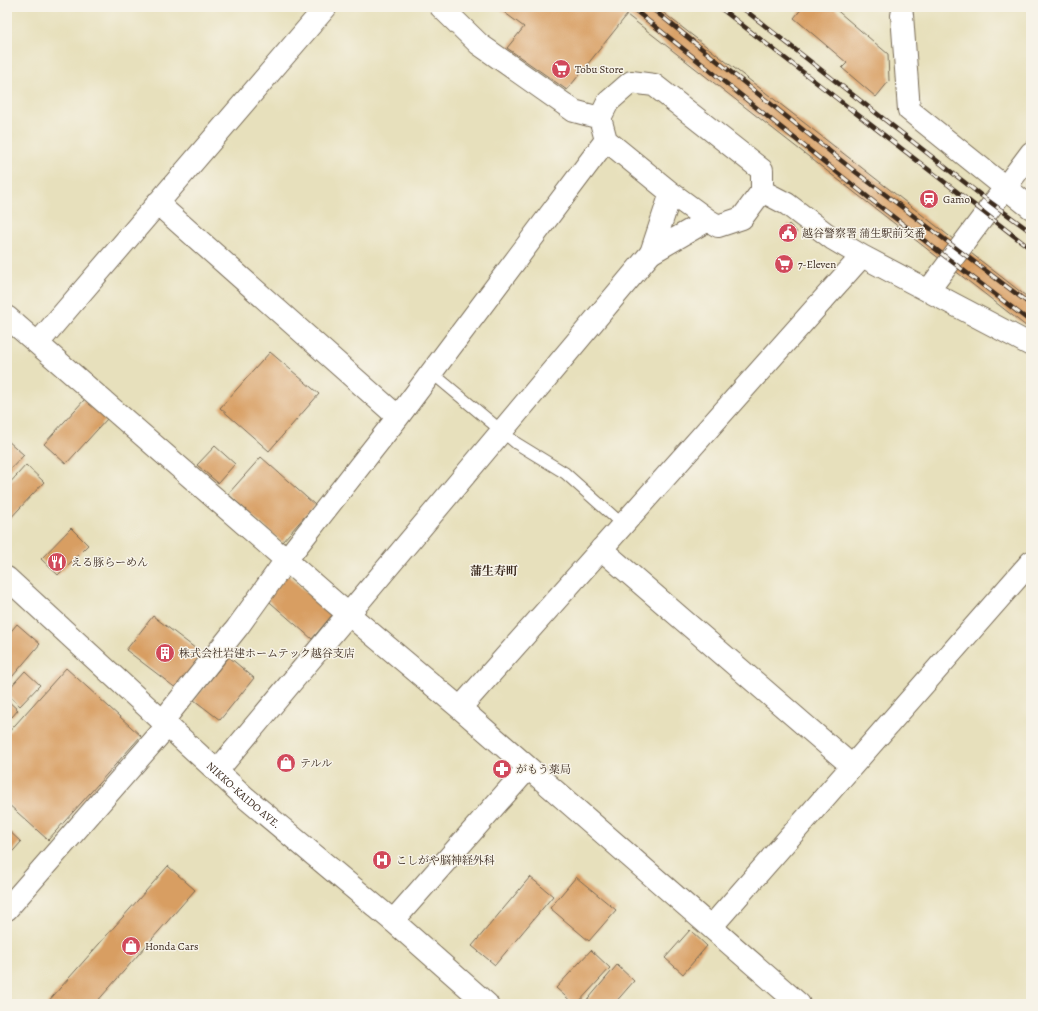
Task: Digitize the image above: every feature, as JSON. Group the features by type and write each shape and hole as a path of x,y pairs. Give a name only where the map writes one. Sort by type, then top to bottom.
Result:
{"street":[{"path":"38,343 326,7"},
{"path":"441,7 479,44 574,112 600,118"},
{"path":"900,10 909,110 1031,208"},
{"path":"631,82 654,85 762,170 762,192 742,218 718,226 671,193 606,140 600,118 608,102 631,82"},
{"path":"7,909 165,724 286,560 398,417 606,140"},
{"path":"928,290 1031,153"},
{"path":"762,192 787,204 832,239 1031,345"},
{"path":"651,253 671,193"},
{"path":"157,204 398,417"},
{"path":"217,771 651,253 708,220"},
{"path":"460,708 862,256"},
{"path":"7,317 286,560 460,708 799,1004"},
{"path":"601,549 852,766"},
{"path":"711,927 1031,562"},
{"name":"NIKKO-KAIDO AVE.","path":"7,578 246,798 393,921 487,1004"},
{"path":"393,921 528,768"}],"lane":[{"path":"431,372 501,432 565,473 623,525"}],"building":[{"path":"497,7 656,7 1031,300 1031,330 627,15 567,90 507,48 524,27"},
{"path":"803,7 833,7 888,54 889,81 876,97 842,68 847,63 794,18"},
{"name":"越谷警察署 蒲生駅前交番","path":"789,224 797,232 788,242 780,234"},
{"path":"270,352 319,394 269,451 220,408"},
{"path":"85,399 107,419 66,464 44,444"},
{"path":"7,440 24,455 7,473"},
{"path":"215,446 235,464 218,483 197,465"},
{"path":"261,457 315,505 282,542 228,494"},
{"path":"26,465 44,482 7,522 7,486"},
{"path":"71,528 88,545 58,575 41,559"},
{"path":"284,572 332,615 312,639 263,596"},
{"name":"株式会社岩建ホームテック越谷支店","path":"153,616 204,655 177,689 126,650"},
{"path":"17,624 40,644 7,683 7,636"},
{"path":"229,657 254,678 220,720 194,700"},
{"path":"66,668 141,736 48,840 7,803 7,734"},
{"path":"25,671 40,685 20,706 7,694 7,691"},
{"path":"7,700 18,710 12,717 7,712"},
{"path":"7,829 21,842 7,858"},
{"path":"168,866 195,890 95,1004 46,1004"},
{"path":"530,877 553,896 495,965 472,946"},
{"path":"576,877 616,910 589,941 550,908"},
{"path":"690,930 707,946 683,974 665,958"},
{"path":"591,950 610,968 577,1004 574,1004 556,988"},
{"path":"617,965 634,981 614,1004 584,1004"}],"railway":[{"path":"631,7 874,202 1031,322"},
{"path":"650,7 853,170 1031,305"},
{"path":"719,7 1031,249"},
{"path":"741,7 982,196 1031,232"}],"place":[{"name":"Tobu Store","path":"561,69"},
{"name":"Gamo","path":"929,199"},
{"name":"越谷警察署 蒲生駅前交番","path":"788,233"},
{"name":"7-Eleven","path":"784,264"},
{"name":"える豚らーめん","path":"57,562"},
{"name":"株式会社岩建ホームテック越谷支店","path":"165,653"},
{"name":"テルル","path":"286,763"},
{"name":"がもう薬局","path":"502,769"},
{"name":"こしがや脳神経外科","path":"382,860"},
{"name":"Honda Cars","path":"131,946"}],"district":[{"name":"蒲生寿町","path":"494,571"}]}
